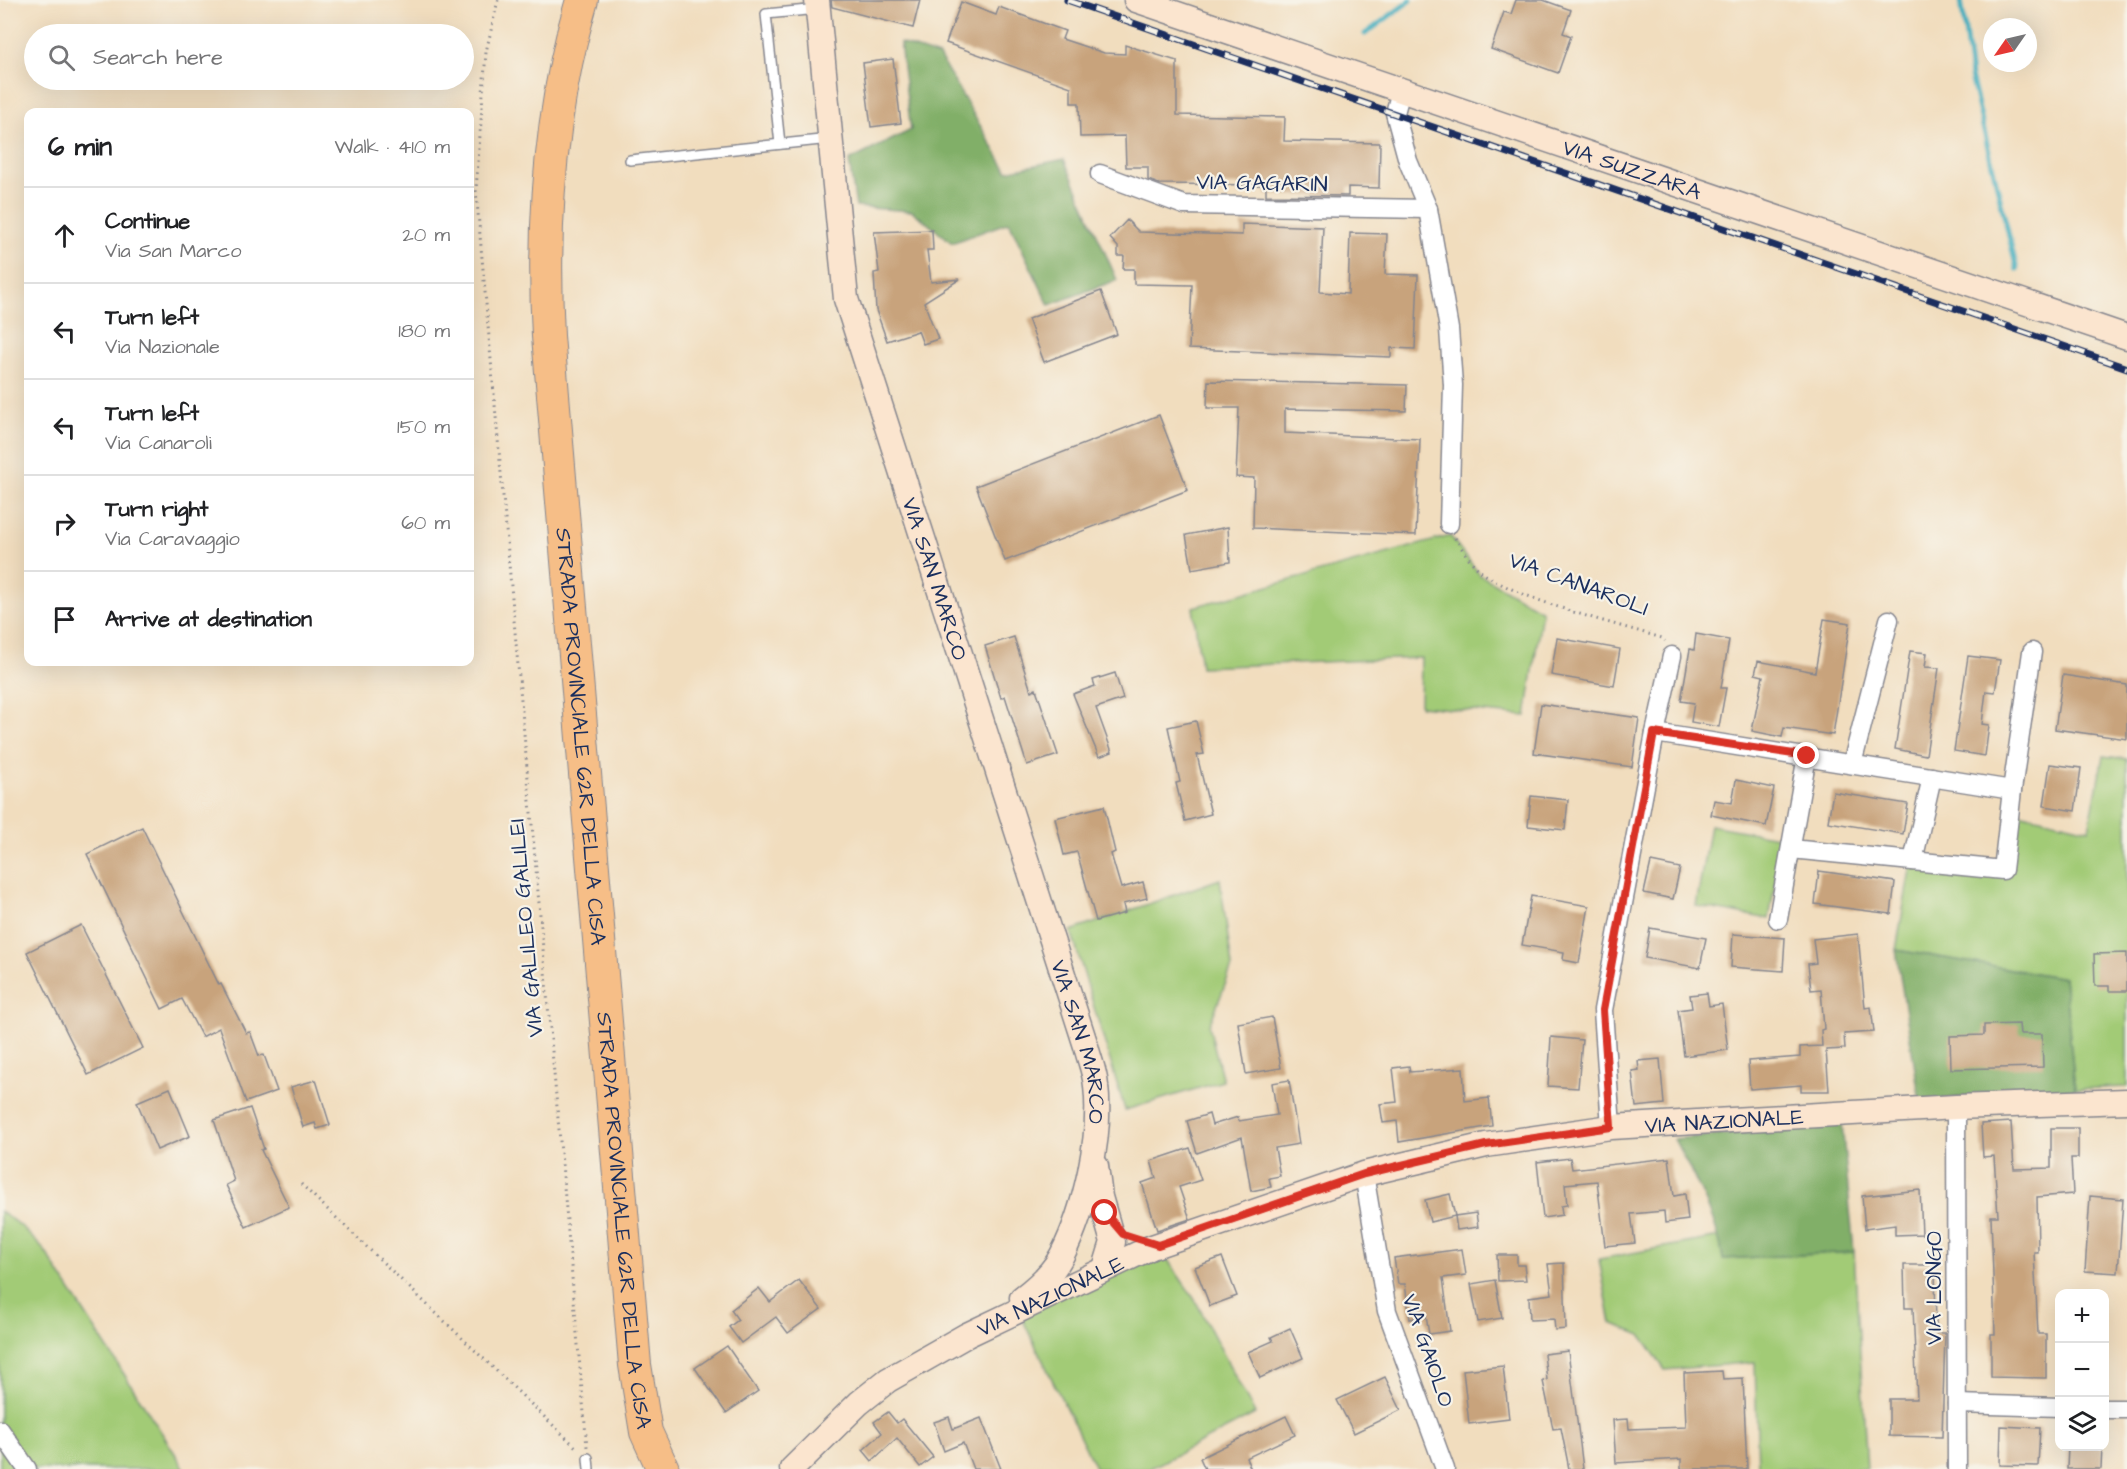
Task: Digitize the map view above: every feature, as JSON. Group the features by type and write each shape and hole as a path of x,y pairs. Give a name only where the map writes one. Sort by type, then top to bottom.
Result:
{"highway":[{"name":"STRADA PROVINCIALE 62R DELLA CISA","path":"582,0 567,63 549,173 545,275 548,336 635,1365 646,1432 663,1469"}],"street":[{"name":"VIA SUZZARA","path":"1136,0 2127,337"},
{"name":"VIA SAN MARCO","path":"817,5 846,299 1086,1046 1096,1085 1093,1148 1076,1222 1062,1256 1048,1275 999,1319"},
{"path":"1401,91 1395,113 1400,138 1428,209 1449,329 1453,385 1449,524"},
{"name":"VIA GAGARIN","path":"1100,174 1184,204 1428,209"},
{"path":"1852,764 1888,620"},
{"path":"1791,849 2003,870 2032,652"},
{"path":"1611,1127 1603,1010 1654,733 1672,656"},
{"path":"1654,733 2012,790"},
{"path":"1779,918 1807,756"},
{"path":"1912,861 1932,777"},
{"name":"VIA NAZIONALE","path":"792,1469 859,1403 888,1380 999,1319 1099,1270 1158,1245 1364,1174 1486,1145 1611,1127 1956,1107 2127,1101"},
{"name":"VIA LONGO","path":"1956,1107 1957,1469"},
{"name":"VIA SAN MARCO","path":"1076,1222 1076,1248 1088,1268 1099,1270 1113,1242 1093,1148"},
{"name":"VIA GAIOLO","path":"1364,1174 1387,1311 1445,1469"},
{"path":"1105,1213 1123,1234 1158,1245"},
{"path":"1957,1404 2055,1407"},
{"path":"2109,1409 2127,1409"},
{"path":"0,1430 27,1469"}],"lane":[{"path":"780,144 766,14 817,5"},
{"path":"630,160 830,139"},
{"path":"588,1458 589,1469"}],"path":[{"name":"VIA GALILEO GALILEI","path":"498,0 486,52 476,190 588,1458"},
{"name":"VIA CANAROLI","path":"1449,524 1464,552 1484,573 1533,596 1662,638 1672,656"},
{"path":"301,1184 588,1458"}],"green space":[{"path":"900,43 939,56 1007,171 1064,159 1117,280 1049,305 1009,222 952,243 912,211 856,207 849,161 911,130"},
{"path":"1450,536 1480,575 1542,611 1526,716 1420,706 1421,658 1201,667 1193,607"},
{"path":"2103,756 2127,759 2127,1087 2075,1089 2064,978 1896,950 1911,864 2008,874 2014,812 2089,829"},
{"path":"1710,825 1783,838 1769,919 1696,906"},
{"path":"1220,879 1232,967 1209,1026 1223,1081 1125,1110 1071,931"},
{"path":"1896,950 2064,978 2075,1089 1920,1101"},
{"path":"1842,1124 1854,1252 1723,1259 1710,1212 1674,1139"},
{"path":"0,1211 22,1227 45,1251 185,1469 0,1469"},
{"path":"1720,1237 1723,1259 1854,1252 1867,1469 1758,1469 1755,1362 1665,1370 1641,1335 1611,1323 1599,1259"},
{"path":"1159,1247 1195,1300 1255,1414 1149,1469 1096,1469 1019,1312"}],"building":[{"path":"831,0 920,0 913,28 832,7"},
{"path":"1516,0 1543,0 1571,10 1563,33 1571,36 1558,73 1491,49 1504,12 1511,14"},
{"path":"961,2 996,15 999,7 1065,31 1062,39 1104,53 1125,54 1125,45 1177,61 1177,115 1285,117 1284,141 1380,143 1379,188 1348,187 1348,196 1266,195 1266,185 1159,184 1148,180 1148,167 1126,167 1125,136 1080,137 1079,103 1071,103 1071,87 946,43"},
{"path":"893,59 901,123 871,127 863,63"},
{"path":"1127,220 1139,232 1242,235 1242,224 1323,227 1320,292 1348,294 1350,233 1387,234 1385,274 1418,275 1415,349 1391,348 1391,357 1189,349 1192,285 1134,284 1134,269 1123,269 1124,256 1118,256 1118,247 1110,238"},
{"path":"932,230 933,250 927,250 931,282 960,279 924,302 938,339 923,344 918,331 887,341 876,310 874,273 879,272 874,232"},
{"path":"1101,291 1117,334 1044,362 1028,319"},
{"path":"1208,381 1407,385 1406,411 1285,409 1285,433 1420,439 1416,535 1253,528 1254,478 1236,477 1239,408 1207,408"},
{"path":"1159,415 1188,490 1005,561 976,486"},
{"path":"1228,527 1230,562 1192,569 1186,535"},
{"path":"1824,619 1850,623 1833,735 1784,728 1782,737 1752,731 1763,676 1755,674 1758,661 1815,672"},
{"path":"1696,634 1729,640 1721,688 1726,688 1719,727 1691,722 1694,703 1681,701 1690,649 1694,650"},
{"path":"1014,637 1031,691 1036,689 1058,755 1027,765 1005,696 1001,698 985,646"},
{"path":"1557,638 1620,649 1614,686 1551,675"},
{"path":"1910,651 1927,653 1925,667 1939,668 1926,755 1895,749"},
{"path":"1968,656 2000,660 1995,692 1986,691 1982,724 1989,725 1985,756 1954,751"},
{"path":"1115,673 1123,699 1096,708 1112,752 1099,757 1073,694 1095,686 1093,680"},
{"path":"2063,675 2127,685 2127,739 2055,729"},
{"path":"1541,704 1639,718 1632,767 1534,753"},
{"path":"1196,721 1204,754 1197,755 1211,814 1185,821 1176,783 1180,782 1168,727"},
{"path":"2050,764 2081,768 2075,811 2044,806"},
{"path":"1736,780 1774,788 1766,826 1711,815 1714,800 1732,803"},
{"path":"1833,792 1908,804 1903,834 1828,822"},
{"path":"1531,796 1568,800 1565,830 1528,826"},
{"path":"1104,806 1115,852 1111,854 1121,888 1143,882 1147,898 1123,904 1125,913 1096,921 1077,852 1064,855 1055,818"},
{"path":"142,827 219,985 221,984 246,1033 250,1032 259,1056 264,1055 277,1091 246,1102 219,1028 202,1037 182,999 162,1009 87,854"},
{"path":"1651,862 1680,868 1673,899 1644,893"},
{"path":"1819,871 1895,882 1891,914 1815,904"},
{"path":"1531,896 1589,906 1579,963 1563,960 1564,952 1522,945"},
{"path":"81,925 143,1048 88,1075 27,952"},
{"path":"1650,928 1706,938 1700,968 1645,958"},
{"path":"1733,934 1785,938 1783,971 1731,967"},
{"path":"1858,934 1865,1008 1871,1007 1874,1032 1844,1034 1845,1049 1826,1050 1829,1091 1801,1091 1801,1085 1750,1089 1748,1061 1800,1057 1800,1047 1822,1046 1821,1030 1824,1029 1821,989 1811,990 1808,964 1816,963 1813,939"},
{"path":"2127,953 2127,991 2109,991 2109,986 2095,986 2094,954"},
{"path":"1707,993 1709,1006 1722,1004 1728,1050 1684,1056 1678,1010 1692,1008 1690,995"},
{"path":"1272,1017 1281,1068 1246,1074 1238,1023"},
{"path":"2019,1024 2020,1034 2042,1034 2043,1067 1951,1069 1950,1036 1984,1035 1984,1025"},
{"path":"1551,1037 1582,1040 1578,1088 1548,1086"},
{"path":"1660,1059 1664,1104 1636,1107 1632,1071 1639,1070 1638,1061"},
{"path":"1409,1066 1410,1072 1463,1068 1465,1101 1489,1098 1492,1126 1399,1142 1397,1121 1383,1123 1380,1104 1397,1102 1393,1068"},
{"path":"316,1080 330,1125 317,1129 315,1123 303,1127 291,1087"},
{"path":"1289,1080 1299,1144 1275,1148 1280,1176 1269,1178 1271,1187 1251,1191 1242,1137 1197,1153 1187,1121 1209,1114 1212,1125 1238,1117 1239,1121 1277,1115 1272,1083"},
{"path":"170,1088 190,1136 157,1150 137,1102"},
{"path":"250,1108 264,1149 261,1150 289,1207 246,1227 226,1185 234,1181 214,1120"},
{"path":"2011,1122 2014,1169 2051,1168 2051,1128 2078,1128 2078,1158 2071,1158 2073,1194 2037,1197 2038,1252 2034,1252 2038,1334 2046,1334 2046,1378 1991,1377 1991,1334 1995,1334 1991,1216 1998,1216 1994,1156 1983,1157 1981,1124"},
{"path":"1190,1148 1201,1180 1179,1187 1190,1219 1157,1230 1142,1183 1156,1178 1151,1161"},
{"path":"1570,1158 1572,1169 1669,1158 1674,1196 1685,1194 1688,1220 1665,1223 1664,1211 1631,1214 1635,1243 1605,1246 1597,1181 1565,1184 1567,1205 1561,1206 1562,1215 1543,1218 1537,1162"},
{"path":"1920,1190 1922,1234 1895,1235 1895,1225 1865,1229 1862,1196"},
{"path":"1450,1194 1455,1216 1430,1222 1425,1200"},
{"path":"2090,1196 2123,1199 2118,1273 2085,1271"},
{"path":"1476,1213 1478,1227 1457,1230 1455,1216"},
{"path":"1462,1249 1466,1275 1443,1278 1450,1331 1429,1334 1426,1316 1410,1319 1405,1284 1398,1284 1394,1258"},
{"path":"1497,1255 1517,1255 1517,1265 1524,1265 1526,1280 1498,1281"},
{"path":"1222,1257 1237,1296 1210,1306 1195,1267"},
{"path":"1564,1263 1566,1329 1555,1330 1554,1319 1530,1320 1529,1297 1552,1294 1548,1264"},
{"path":"1904,1265 1935,1265 1936,1333 1945,1333 1942,1437 1889,1436 1889,1399 1917,1399 1913,1308 1905,1308"},
{"path":"799,1280 821,1309 788,1333 776,1317 741,1343 729,1327 738,1320 731,1310 759,1288 770,1302"},
{"path":"1495,1280 1502,1318 1478,1322 1471,1284"},
{"path":"1290,1328 1303,1358 1260,1378 1248,1352 1273,1341 1271,1337"},
{"path":"727,1346 758,1391 726,1413 695,1368"},
{"path":"1568,1351 1583,1469 1569,1469 1561,1428 1553,1429 1543,1381 1547,1380 1544,1354"},
{"path":"1503,1366 1509,1419 1469,1424 1463,1370"},
{"path":"1722,1371 1723,1379 1743,1378 1747,1469 1681,1469 1681,1459 1616,1463 1613,1420 1628,1419 1629,1429 1686,1427 1684,1373"},
{"path":"1385,1377 1401,1410 1354,1433 1337,1400"},
{"path":"888,1412 897,1423 902,1419 933,1457 920,1467 897,1438 872,1461 863,1450 882,1433 874,1422"},
{"path":"1286,1416 1295,1435 1246,1458 1251,1469 1205,1469 1200,1458"},
{"path":"949,1417 953,1429 981,1418 1001,1469 973,1469 963,1443 944,1451 934,1422"},
{"path":"2001,1426 2040,1428 2038,1466 2000,1465"},
{"path":"2068,1451 2102,1451 2101,1469 2067,1469"}],"waterway":[{"path":"1365,34 1411,0"},
{"path":"1961,0 1971,76 2017,270"}],"railway":[{"path":"1067,0 2127,368"}],"route":[{"path":"1105,1213 1112,1224 1123,1234 1139,1241 1158,1245 1255,1209 1364,1174 1486,1145 1611,1127 1603,1010 1654,733 1807,756"}]}
